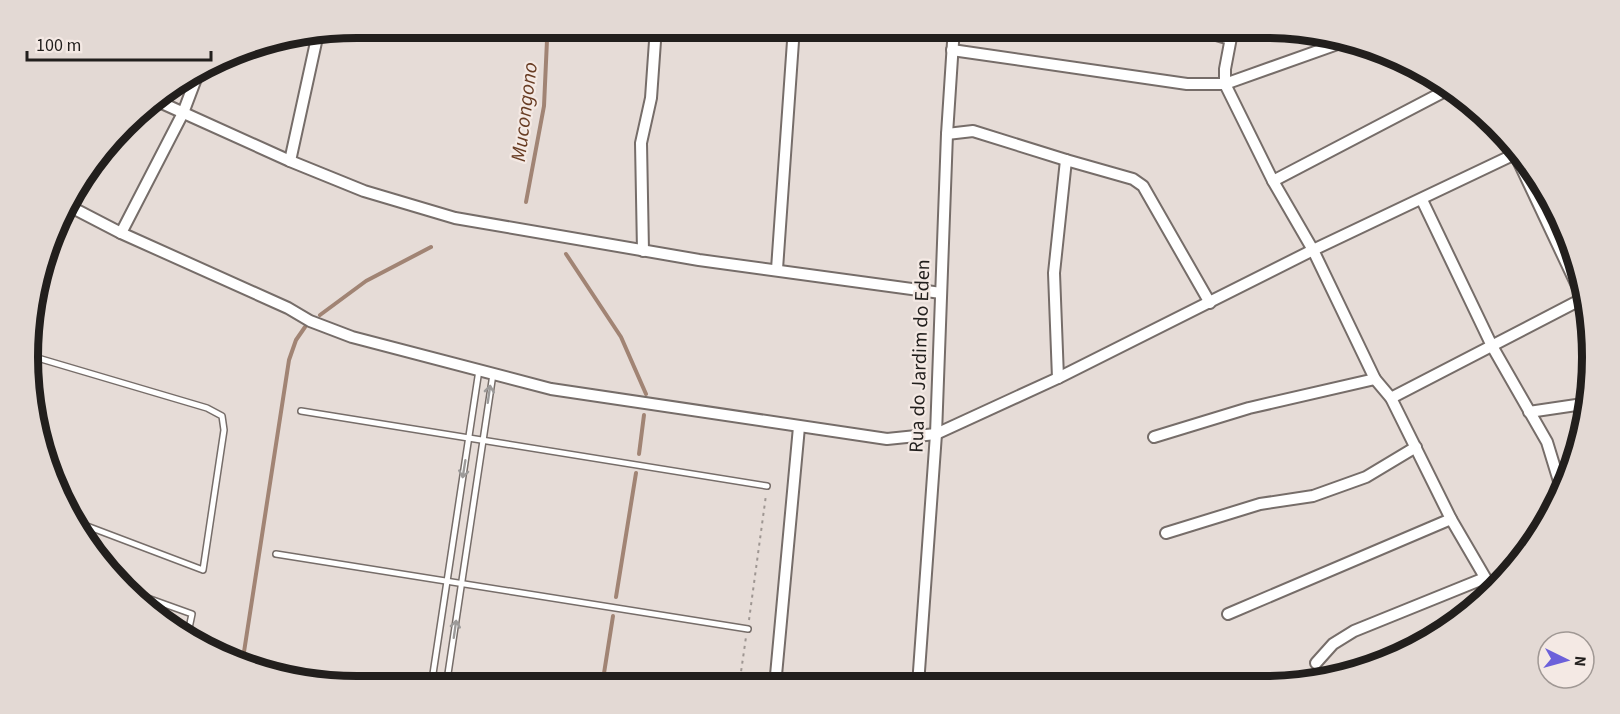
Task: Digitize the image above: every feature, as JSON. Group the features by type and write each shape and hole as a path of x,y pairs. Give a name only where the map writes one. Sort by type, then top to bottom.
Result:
{"street":[{"path":"643,251 641,142 651,98 655,38"},
{"path":"777,269 793,38"},
{"name":"Rua do Jardim do Eden","path":"919,676 936,434 947,134 953,38"},
{"path":"1227,38 1230,39 1226,84 1273,181 1313,250 1376,379 1391,398 1451,519 1488,584"},
{"path":"290,161 316,40"},
{"path":"952,50 1188,84 1226,84 1326,44"},
{"path":"121,233 183,113 195,81"},
{"path":"1273,181 1443,92"},
{"path":"163,104 290,161 364,191 455,219 643,251 941,293"},
{"path":"947,134 973,131 1133,179 1143,186 1210,303"},
{"path":"74,209 321,325 376,344 551,389 887,439 936,434 1058,378 1313,250 1511,156"},
{"path":"1058,378 1054,273 1066,160"},
{"path":"1524,173 1572,276"},
{"path":"1422,200 1492,346 1547,442 1558,479"},
{"path":"1391,398 1577,301"},
{"path":"1154,437 1249,408 1376,379"},
{"path":"1529,412 1579,405"},
{"path":"776,676 800,427"},
{"path":"1166,533 1260,504 1313,496 1366,477 1416,447"},
{"path":"1228,614 1451,519"},
{"path":"1316,663 1333,644 1354,631 1485,578"}],"lane":[{"path":"38,358 207,408 222,416 224,430 203,570 85,526"},
{"path":"433,676 479,370"},
{"path":"448,676 493,373"},
{"path":"301,411 767,486"},
{"path":"276,554 748,629"},
{"path":"147,598 192,614 189,629"}],"path":[{"path":"741,676 767,486"}],"waterway":[{"name":"Mucongono","path":"526,202 544,106 548,38"},
{"path":"320,315 366,281 431,247"},
{"name":"Mucongono","path":"566,254 621,337 646,394"},
{"path":"243,656 289,360 296,340 305,327"},
{"name":"Mucongono","path":"639,454 644,415"},
{"name":"Mucongono","path":"616,597 636,473"},
{"name":"Mucongono","path":"604,676 613,616"}]}
